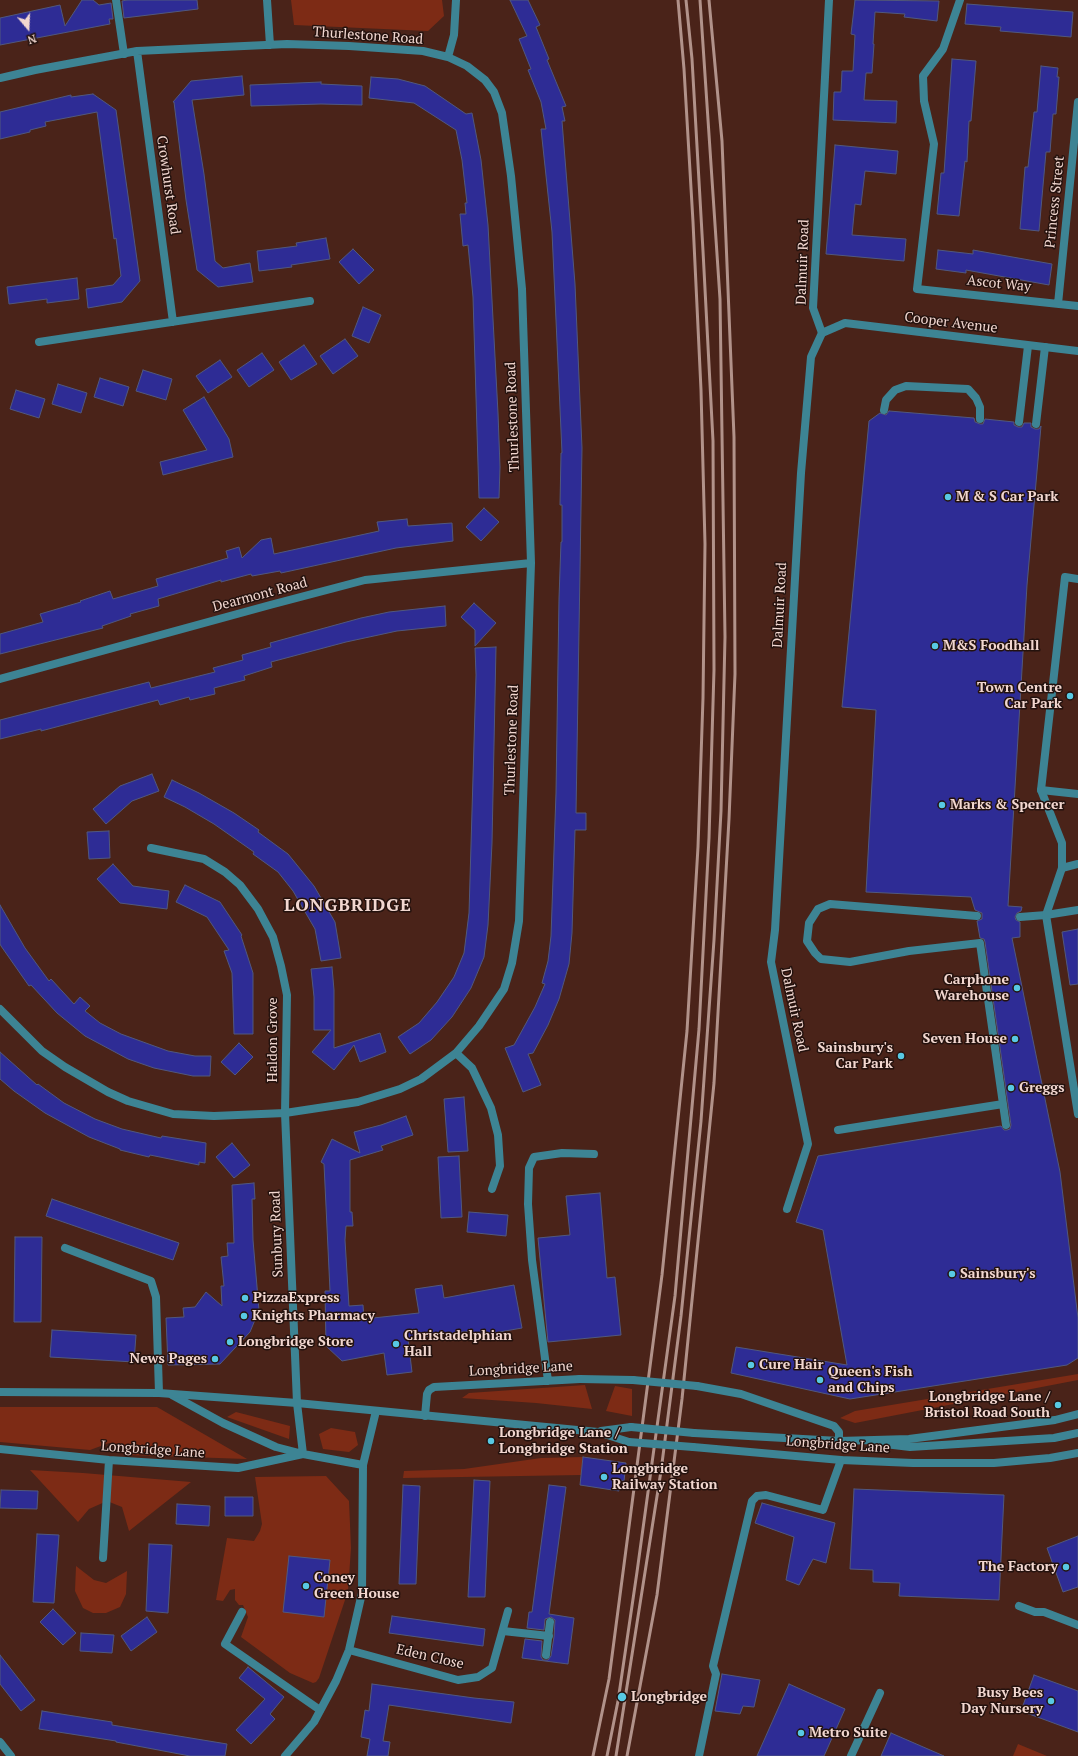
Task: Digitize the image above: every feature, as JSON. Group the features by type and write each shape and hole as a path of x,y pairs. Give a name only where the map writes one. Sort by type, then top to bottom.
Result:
{"street":[{"path":"116,0 124,54"},
{"path":"267,0 270,45"},
{"path":"448,57 454,35 456,0"},
{"name":"Dalmuir Road","path":"787,1209 808,1144 771,962 776,922 802,465 812,357 822,332 813,308 829,0"},
{"name":"Ascot Way","path":"960,0 943,49 923,76 924,101 934,144 917,289 1078,306"},
{"name":"Thurlestone Road","path":"0,78 137,51 270,45 349,46 423,51 448,57 467,66 485,80 494,92 502,113 511,176 522,289 531,562 519,921 512,963 504,989 479,1026 456,1053 421,1079 400,1089 358,1102 285,1113 214,1116 180,1114 128,1101 108,1092 59,1063 42,1051 0,1009"},
{"name":"Crowhurst Road","path":"137,51 173,322"},
{"name":"Princess Street","path":"1058,304 1078,102"},
{"path":"39,342 310,301"},
{"name":"Cooper Avenue","path":"822,332 845,323 1078,351"},
{"path":"1019,422 1028,346"},
{"path":"1036,424 1044,347"},
{"path":"884,410 886,400 895,390 906,386 968,389 976,398 980,407 980,419"},
{"name":"Dearmont Road","path":"0,679 365,580 531,562"},
{"path":"1078,579 1065,577 1041,790 1062,843 1062,868 1046,915 1078,1114"},
{"path":"1041,790 1078,794"},
{"name":"Haldon Grove","path":"151,848 204,859 225,872 240,885 258,909 273,937 287,995 285,1113"},
{"path":"1062,868 1078,864"},
{"path":"977,916 830,904 818,909 809,923 807,941 821,959 850,962 909,951 980,943 1006,1125"},
{"path":"1020,917 1078,910"},
{"path":"456,1053 472,1068 491,1108 498,1135 500,1166 492,1189"},
{"path":"838,1130 1003,1104"},
{"name":"Sunbury Road","path":"285,1113 297,1403"},
{"path":"548,1380 532,1260 528,1204 529,1168 534,1157 562,1153 594,1154"},
{"path":"65,1248 151,1281 156,1297 159,1393"},
{"name":"Longbridge Lane","path":"425,1416 427,1394 429,1390 434,1387 580,1378 633,1380 697,1386 748,1396 834,1426 839,1432 839,1441"},
{"name":"Longbridge Lane","path":"0,1392 159,1393 297,1403 376,1412 598,1432 629,1442 841,1460 912,1463 994,1463 1050,1458 1078,1453"},
{"name":"Longbridge Lane","path":"172,1395 227,1425 276,1447 303,1454 363,1465"},
{"path":"297,1403 303,1454"},
{"path":"290,1755 314,1722 336,1681 349,1650 362,1593 363,1465 376,1412"},
{"name":"Longbridge Lane","path":"598,1432 631,1427 694,1433 862,1441 937,1436 1055,1420 1078,1414"},
{"name":"Longbridge Lane","path":"862,1441 910,1447 1054,1438 1078,1433"},
{"name":"Longbridge Lane","path":"0,1449 109,1460 238,1468 303,1454"},
{"path":"103,1558 109,1460"},
{"path":"699,1756 716,1674 713,1666 752,1501 757,1496 766,1495 823,1510 841,1460"},
{"path":"1019,1606 1036,1612 1044,1612 1078,1625"},
{"name":"Eden Close","path":"349,1650 458,1680 478,1677 492,1668 508,1611"},
{"path":"242,1612 225,1644 320,1710"},
{"path":"546,1655 550,1622"},
{"path":"502,1631 549,1636"},
{"path":"851,1756 880,1694"},
{"path":"0,1742 11,1756"}],"shaded area":[{"path":"291,0 442,0 444,16 428,31 294,25"},
{"path":"1078,1374 1078,1380 855,1423 840,1418 855,1411"},
{"path":"585,1385 592,1409 536,1403 462,1398 469,1393"},
{"path":"615,1386 632,1389 632,1416 606,1411"},
{"path":"0,1407 157,1407 247,1459 129,1455 123,1447 109,1443 90,1450 0,1442"},
{"path":"236,1412 290,1426 289,1439 227,1417"},
{"path":"331,1428 355,1432 358,1445 349,1452 323,1449 319,1434"},
{"path":"583,1457 581,1475 403,1478 404,1471 464,1469 541,1458"},
{"path":"30,1470 191,1482 129,1531 122,1507 107,1501 89,1509 78,1522"},
{"path":"326,1476 349,1501 351,1548 348,1591 319,1678 313,1683 290,1673 241,1637 248,1617 243,1605 239,1605 235,1600 235,1589 230,1590 223,1601 216,1600 227,1538 254,1541 260,1531 262,1524 255,1477"},
{"path":"76,1566 94,1580 106,1583 127,1571 126,1594 120,1607 106,1613 93,1613 83,1608 75,1591"},
{"path":"1018,1744 1047,1756 1013,1756"}],"building":[{"path":"82,0 93,0 99,5 111,3 113,19 109,19 110,24 0,45 0,18 60,5 65,26"},
{"path":"197,0 198,9 124,18 122,1"},
{"path":"510,0 528,0 540,25 536,27 549,59 547,60 566,106 562,107 565,121 562,121 575,284 582,448 576,813 586,813 586,830 575,830 572,933 569,964 559,999 548,1025 533,1053 528,1054 541,1085 523,1092 505,1048 514,1045 535,1007 545,984 542,983 548,961 551,936 556,793 559,598 562,542 562,505 560,505 562,453 552,232 541,129 546,129 541,102 528,70 531,69 519,39 527,36"},
{"path":"855,0 939,1 937,21 904,17 905,14 875,12 872,73 866,73 864,100 897,101 896,123 833,120 834,92 841,92 842,71 853,71 855,35 851,34"},
{"path":"967,4 1073,12 1071,37 1000,31 1001,27 965,24"},
{"path":"952,59 976,61 971,121 969,121 967,162 965,161 959,216 937,214 941,173 944,173"},
{"path":"1041,66 1058,68 1057,77 1059,77 1056,114 1053,114 1050,152 1046,152 1039,231 1020,229 1025,167 1028,167 1034,112 1037,112"},
{"path":"242,76 244,95 192,100 204,174 215,261 223,268 250,263 253,282 218,287 197,270 173,102 191,81"},
{"path":"371,77 398,79 425,86 466,114 472,113 481,160 488,225 498,413 500,467 499,498 479,498 473,297 468,245 463,246 460,214 466,214 465,203 467,203 462,160 456,130 414,103 369,98"},
{"path":"321,82 321,84 362,86 362,105 321,104 251,106 250,85"},
{"path":"93,94 116,110 140,281 122,302 88,308 86,289 113,285 121,276 116,238 114,239 97,112 45,122 46,126 30,130 30,132 0,139 0,112 71,95 71,97"},
{"path":"835,145 898,151 896,174 865,171 861,205 855,204 852,235 906,239 904,261 826,254"},
{"path":"326,238 330,259 291,265 292,267 259,271 257,251 297,246 296,243"},
{"path":"353,249 374,270 359,284 339,262"},
{"path":"938,250 973,254 973,250 1052,264 1049,285 966,270 966,273 936,269"},
{"path":"77,278 79,299 47,303 47,299 9,304 7,287"},
{"path":"363,307 381,315 369,343 352,336"},
{"path":"345,339 358,356 333,374 320,356"},
{"path":"304,345 317,364 291,380 279,362"},
{"path":"262,353 274,370 249,387 237,370"},
{"path":"220,360 232,377 208,393 196,376"},
{"path":"143,370 172,379 166,400 136,391"},
{"path":"100,378 129,387 123,406 94,397"},
{"path":"58,384 87,393 81,413 52,404"},
{"path":"16,390 45,399 39,418 10,409"},
{"path":"204,397 229,439 233,457 163,475 160,462 207,450 183,410"},
{"path":"889,411 974,418 975,422 980,424 983,424 985,419 1014,422 1014,425 1018,427 1022,427 1024,423 1031,423 1031,427 1035,429 1039,429 1041,426 1027,585 1008,906 1022,907 1021,911 1017,913 1015,917 1016,920 1020,922 1020,937 1012,938 1060,1172 1078,1318 1078,1358 1067,1365 850,1399 731,1373 736,1347 847,1365 823,1230 796,1222 818,1156 1001,1126 1004,1130 1007,1130 1010,1129 1011,1125 985,942 984,939 980,938 977,921 982,919 982,913 975,910 971,897 866,892 876,710 842,707 869,421 880,413 886,415"},
{"path":"484,508 499,522 481,541 466,527"},
{"path":"407,519 408,526 452,523 453,541 396,548 281,573 280,571 252,576 251,574 221,582 221,580 158,599 159,606 130,614 131,616 102,626 103,628 0,654 0,634 43,622 40,614 81,602 80,601 110,591 113,599 158,586 156,579 228,558 226,551 239,547 242,558 261,540 271,538 274,554 379,531 377,522"},
{"path":"474,603 496,623 475,646 475,630 461,617"},
{"path":"445,606 446,626 397,631 346,642 271,662 272,667 244,676 245,680 214,688 215,694 190,700 189,697 160,705 158,700 41,731 41,729 0,739 0,720 149,682 151,688 215,672 213,668 243,660 242,655 271,647 270,643 361,618 389,612"},
{"path":"496,647 492,843 488,925 484,957 471,988 452,1017 431,1040 410,1054 398,1037 419,1023 437,1002 454,977 464,953 469,913 476,675 475,648"},
{"path":"152,774 159,791 132,801 106,824 93,809 120,786"},
{"path":"172,780 199,793 234,813 259,830 258,832 288,854 314,886 335,922 341,958 321,961 315,929 293,891 278,872 253,854 254,852 214,824 164,797"},
{"path":"109,831 110,858 89,859 87,832"},
{"path":"113,864 133,886 169,891 167,909 120,903 97,879"},
{"path":"185,885 220,902 242,935 241,936 253,973 253,1034 234,1034 232,973 224,951 229,950 207,917 176,902"},
{"path":"0,905 25,948 49,981 51,979 74,1004 80,997 90,1006 85,1011 100,1023 121,1034 168,1051 195,1056 211,1056 210,1076 193,1076 154,1068 128,1059 85,1036 57,1013 31,985 29,986 1,946"},
{"path":"1078,929 1078,984 1070,985 1062,932"},
{"path":"332,967 334,990 334,1048 380,1033 386,1052 360,1062 354,1045 334,1070 312,1052 331,1030 314,1030 314,997 311,969"},
{"path":"239,1043 253,1057 235,1075 221,1062"},
{"path":"0,1052 37,1085 38,1084 64,1103 95,1119 122,1129 161,1138 162,1136 206,1143 205,1163 199,1162 199,1165 150,1155 149,1157 120,1150 89,1137 45,1113 0,1079"},
{"path":"464,1097 468,1151 448,1152 444,1099"},
{"path":"406,1116 413,1135 381,1146 383,1150 350,1160 350,1212 352,1212 353,1226 346,1226 345,1240 349,1306 363,1305 364,1319 419,1313 415,1289 442,1285 444,1298 514,1285 522,1328 471,1337 470,1331 408,1339 412,1372 387,1375 384,1353 342,1361 326,1346 325,1291 330,1291 324,1164 321,1162 332,1139 360,1153 354,1132 381,1125"},
{"path":"232,1143 250,1165 234,1178 216,1157"},
{"path":"459,1156 462,1217 441,1218 438,1157"},
{"path":"254,1183 255,1199 252,1199 253,1240 259,1310 250,1332 220,1364 168,1365 166,1318 184,1317 183,1308 195,1307 206,1292 222,1306 221,1286 224,1286 221,1257 228,1256 227,1243 234,1243 232,1185"},
{"path":"600,1193 607,1278 615,1277 621,1335 548,1342 538,1238 570,1235 566,1196"},
{"path":"52,1199 179,1243 173,1260 46,1216"},
{"path":"469,1212 508,1215 506,1236 467,1232"},
{"path":"15,1237 42,1237 41,1322 14,1322"},
{"path":"52,1330 136,1335 134,1362 50,1357"},
{"path":"583,1457 626,1463 624,1481 620,1480 619,1491 580,1485"},
{"path":"474,1480 490,1481 485,1597 468,1597"},
{"path":"403,1485 420,1486 416,1584 399,1584"},
{"path":"549,1485 566,1487 549,1614 574,1618 568,1664 522,1658 525,1639 542,1641 541,1657 543,1660 548,1660 551,1656 554,1637 555,1620 551,1617 545,1619 544,1630 527,1628 529,1612 532,1612"},
{"path":"854,1489 1004,1495 999,1600 899,1596 900,1583 873,1582 873,1570 850,1569"},
{"path":"1,1490 38,1491 37,1509 0,1508"},
{"path":"225,1497 253,1497 253,1516 225,1516"},
{"path":"762,1503 835,1523 826,1563 813,1559 799,1585 786,1580 794,1537 755,1523"},
{"path":"177,1504 210,1506 209,1526 176,1524"},
{"path":"37,1534 59,1535 54,1603 33,1602"},
{"name":"The Factory","path":"1078,1536 1078,1587 1063,1592 1047,1548"},
{"path":"149,1544 172,1545 168,1613 146,1611"},
{"name":"Coney Green House","path":"289,1556 330,1560 324,1617 283,1612"},
{"path":"53,1609 76,1633 63,1645 40,1622"},
{"path":"392,1616 485,1629 483,1646 389,1633"},
{"path":"147,1617 157,1632 131,1651 121,1636"},
{"path":"81,1633 114,1635 112,1653 80,1651"},
{"path":"0,1655 35,1700 21,1711 0,1684"},
{"path":"248,1667 284,1697 270,1714 275,1719 251,1744 236,1730 265,1699 239,1678"},
{"path":"722,1674 760,1680 754,1707 743,1706 740,1714 715,1711"},
{"name":"Busy Bees Day Nursery","path":"1034,1675 1078,1691 1078,1732 1021,1711"},
{"path":"372,1684 514,1702 511,1723 389,1705 383,1741 390,1742 388,1756 367,1756 370,1739 361,1737 365,1710 369,1711"},
{"name":"Metro Suite","path":"789,1684 845,1709 824,1756 757,1756"},
{"path":"42,1711 112,1722 112,1725 227,1744 225,1756 190,1756 116,1741 39,1729"},
{"path":"891,1733 944,1756 881,1756"}],"railway":[{"path":"593,1756 609,1679 662,1275 687,1031 698,847 703,698 705,544 701,390 693,222 684,69 678,0"},
{"path":"607,1756 618,1701 675,1296 699,1029 709,838 714,670 713,441 692,59 686,0"},
{"path":"616,1756 661,1471 681,1316 701,1121 714,940 721,811 725,637 720,299 700,0"},
{"path":"627,1756 657,1595 682,1399 714,1083 729,819 735,674 734,437 722,141 709,0"}],"place":[{"name":"M & S Car Park","path":"948,497"},
{"name":"M&S Foodhall","path":"935,646"},
{"name":"Town Centre Car Park","path":"1070,696"},
{"name":"Marks & Spencer","path":"942,805"},
{"name":"Carphone Warehouse","path":"1017,988"},
{"name":"Seven House","path":"1015,1039"},
{"name":"Sainsbury's Car Park","path":"901,1056"},
{"name":"Greggs","path":"1011,1088"},
{"name":"Sainsbury's","path":"952,1274"},
{"name":"PizzaExpress","path":"245,1298"},
{"name":"Knights Pharmacy","path":"244,1316"},
{"name":"Longbridge Store","path":"230,1342"},
{"name":"Christadelphian Hall","path":"396,1344"},
{"name":"News Pages","path":"215,1359"},
{"name":"Cure Hair","path":"751,1365"},
{"name":"Queen's Fish and Chips","path":"820,1380"},
{"name":"Longbridge Lane / Bristol Road South","path":"1058,1405"},
{"name":"Longbridge Lane / Longbridge Station","path":"491,1441"},
{"name":"Longbridge Railway Station","path":"604,1477"},
{"name":"The Factory","path":"1066,1567"},
{"name":"Coney Green House","path":"306,1586"},
{"name":"Longbridge","path":"622,1697"},
{"name":"Busy Bees Day Nursery","path":"1051,1701"},
{"name":"Metro Suite","path":"801,1733"}],"district":[{"name":"LONGBRIDGE","path":"348,906"}]}
